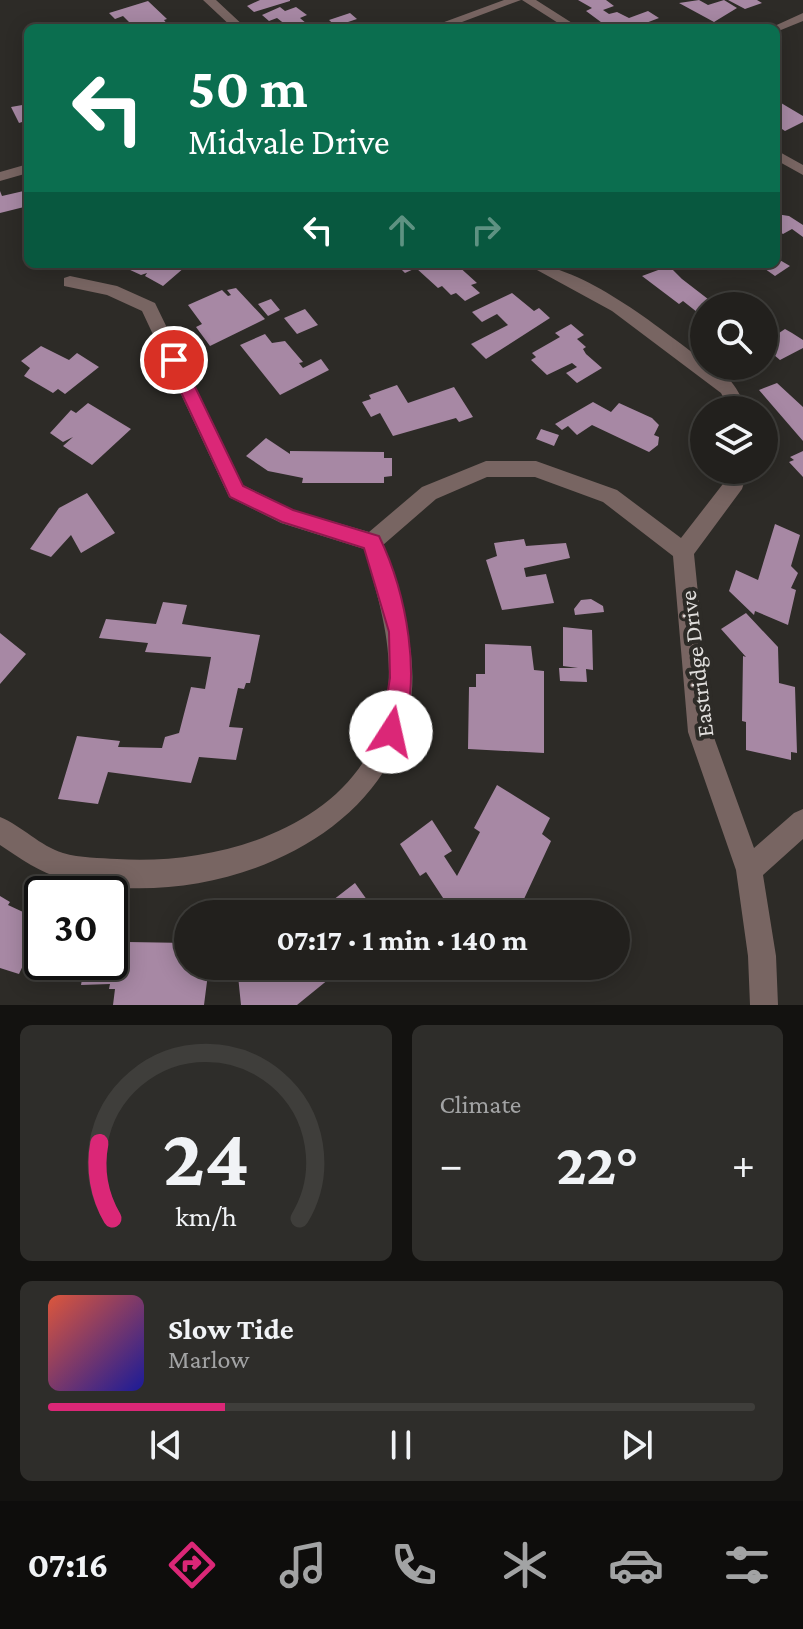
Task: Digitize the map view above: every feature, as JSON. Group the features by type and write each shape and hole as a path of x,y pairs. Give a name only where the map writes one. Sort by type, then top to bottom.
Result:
{"street":[{"path":"209,0 236,24"},
{"path":"446,24 515,0"},
{"path":"528,0 567,24"},
{"path":"780,26 803,17"},
{"path":"780,157 803,171"},
{"path":"0,177 24,169"},
{"path":"542,268 618,307 728,388 732,396"},
{"path":"70,282 111,290 149,307 236,491 288,517 372,542"},
{"path":"372,542 429,493 486,469 536,469 610,496 683,552 730,484"},
{"path":"0,830 59,865 127,875 187,873 252,856 310,828 358,791 391,732 401,678 399,632 372,542"},
{"name":"Eastridge Drive","path":"683,552 700,732 749,870 762,956 764,1005"},
{"path":"749,870 803,822"}],"building":[{"path":"260,0 290,1 254,12 247,6"},
{"path":"578,0 606,0 614,6 603,10 609,14 617,12 629,18 648,11 659,18 643,24 604,24 586,11 592,8"},
{"path":"699,0 708,5 724,0 737,8 714,22 679,3"},
{"path":"728,0 757,0 762,3 745,9"},
{"path":"148,1 167,19 164,20 167,24 131,24 123,16 115,19 109,13"},
{"path":"280,7 285,11 296,7 307,15 300,18 307,24 285,24 277,18 269,21 262,15"},
{"path":"350,13 357,19 347,24 334,24 329,20"},
{"path":"780,102 803,116 803,122 785,131 780,128"},
{"path":"24,105 24,121 19,123 11,107"},
{"path":"0,191 2,196 24,191 24,207 0,213"},
{"path":"780,215 789,216 803,225 803,237 792,229 783,234 780,232"},
{"path":"780,260 790,266 775,276 764,268 780,268"},
{"path":"184,268 163,286 145,276 147,273 141,275 128,269"},
{"path":"416,268 460,268 477,283 471,285 480,293 465,301 456,293 451,295 442,286 438,288"},
{"path":"671,268 699,292 690,292 690,307 683,301 679,304 642,276"},
{"path":"236,288 265,319 210,346 196,327 202,324 188,305 222,290 231,295 227,290"},
{"path":"512,293 534,311 539,308 550,318 486,359 471,344 508,325 497,314 482,322 472,312"},
{"path":"271,299 280,310 268,316 258,304"},
{"path":"305,309 318,325 297,334 284,318"},
{"path":"571,324 584,335 577,339 586,347 583,349 586,354 602,368 577,383 566,373 577,367 572,363 547,375 531,360 536,357 532,353 560,337 555,333"},
{"path":"785,329 803,340 803,348 780,360 778,332"},
{"path":"265,334 272,343 285,341 303,362 299,363 303,368 321,359 329,370 280,395 240,345"},
{"path":"41,346 69,360 77,353 99,367 65,394 58,389 53,393 24,376 30,368 21,361"},
{"path":"777,383 803,407 803,441 778,412 778,396 764,396 759,390"},
{"path":"397,385 408,403 454,387 473,417 459,422 456,418 393,436 380,413 371,417 362,402 371,399 369,395"},
{"path":"593,402 611,412 619,403 652,418 659,425 654,435 659,437 658,445 649,452 592,425 577,435 568,426 562,430 555,424"},
{"path":"88,403 131,429 92,465 63,446 73,437 63,442 50,433 71,410 76,413"},
{"path":"541,429 559,435 554,446 536,439"},
{"path":"266,438 290,454 290,451 384,452 384,458 392,458 392,476 384,477 384,483 302,483 303,478 268,471 246,456"},
{"path":"803,451 803,477 789,462 794,460 790,457"},
{"path":"87,493 115,533 81,553 71,535 51,557 30,549 59,508"},
{"path":"775,524 800,535 791,566 798,573 791,588 796,590 788,625 755,611 754,615 729,591 736,570 758,580"},
{"path":"524,539 526,546 566,543 570,558 524,568 526,577 546,574 554,603 502,610 486,560 497,556 494,543"},
{"path":"591,599 603,606 604,612 575,615 574,609 581,600"},
{"path":"163,602 187,605 182,624 260,635 250,683 246,683 244,689 238,688 229,727 243,728 236,760 199,757 191,783 108,772 98,804 58,799 77,736 120,741 118,747 162,748 165,737 179,733 191,687 205,689 211,657 145,652 148,643 99,638 106,619 156,624"},
{"path":"746,613 778,647 779,683 795,687 797,753 791,752 791,760 746,750 746,722 742,721 743,656 746,657 721,629"},
{"path":"563,627 592,630 593,670 586,669 587,682 560,681 559,668 578,668 563,666"},
{"path":"0,633 26,654 0,684"},
{"path":"485,644 531,646 534,670 544,671 544,753 468,749 469,687 476,687 476,674 485,674"},
{"path":"497,785 550,818 542,834 551,841 524,900 444,900 426,872 420,876 400,844 432,820 452,851 444,856 457,876 480,832 474,828"},
{"path":"355,883 367,900 333,900"},
{"path":"0,896 10,902 8,905 24,912 24,963 19,974 0,968"},
{"path":"128,942 174,943 174,980 207,980 204,1005 113,1005 115,989 109,989 110,984 81,985 82,980 128,980"},
{"path":"238,980 328,980 297,1005 241,1005"}],"route":[{"path":"174,360 236,491 288,517 372,542 399,632 401,678 391,732"}]}
